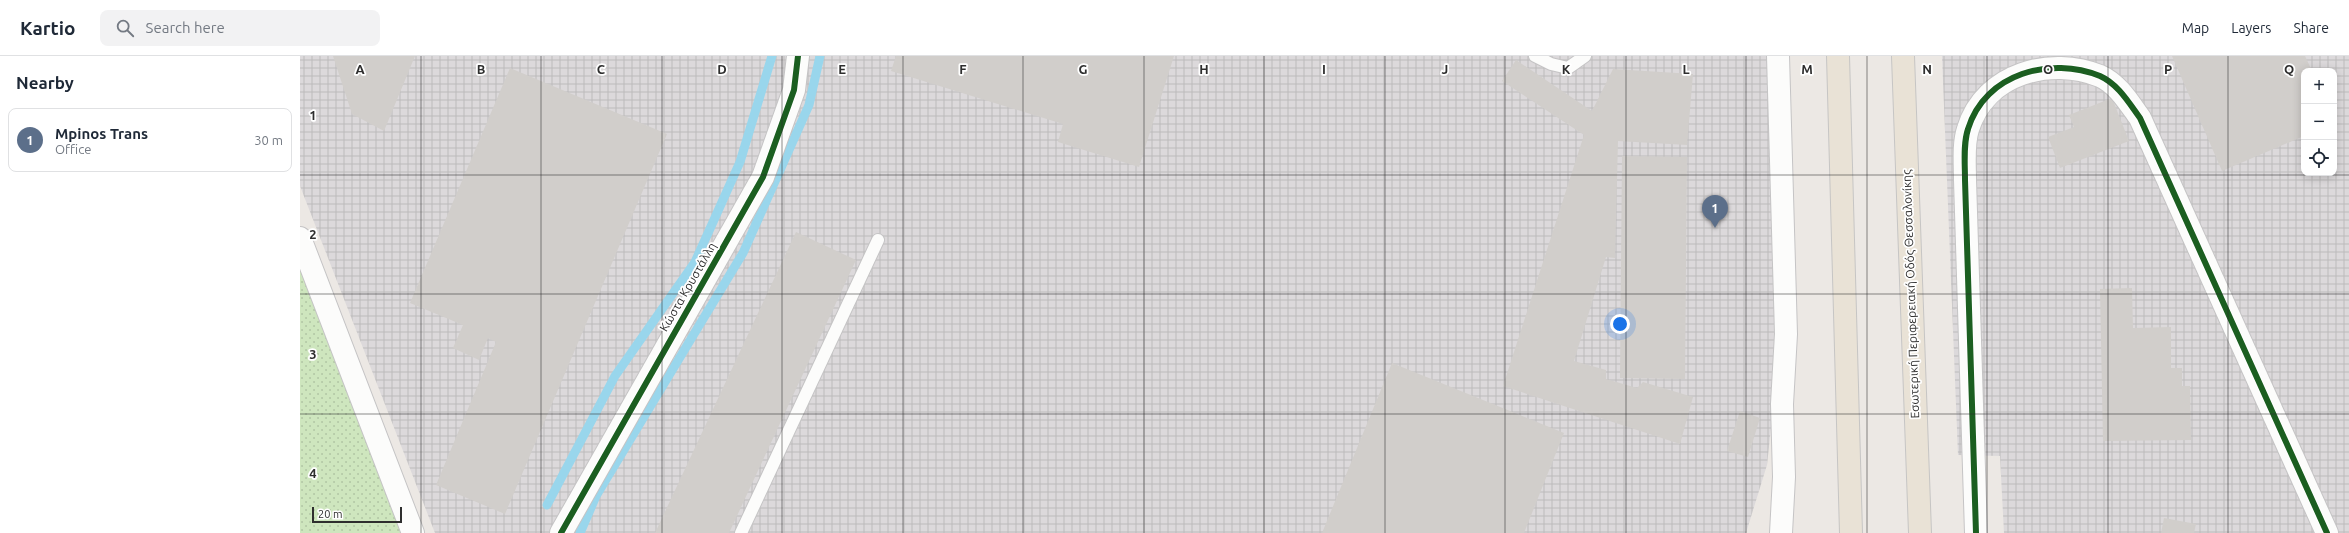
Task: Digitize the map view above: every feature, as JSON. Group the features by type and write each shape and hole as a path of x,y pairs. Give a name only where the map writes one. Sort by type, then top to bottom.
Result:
{"highway":[{"path":"1838,56 1851,533"},
{"name":"Εσωτερική Περιφερειακή Οδός Θεσσαλονίκης","path":"1903,56 1920,533"}],"street":[{"name":"Κώστα Κρυστάλλη","path":"565,525 763,177 794,90 798,56"},
{"path":"1778,56 1786,334 1782,404 1784,477 1781,533"},
{"path":"1976,533 1965,180 1968,129 1978,107 1995,87 2016,75 2045,66 2074,68 2102,77 2121,92 2140,118 2327,533"},
{"path":"300,238 413,533"}],"lane":[{"path":"1535,56 1551,64 1568,68 1585,56"},
{"path":"741,533 878,240"}],"shaded area":[{"path":"300,56 1773,56 1780,347 1767,465 1746,533 435,533 300,186"},
{"path":"1942,56 2349,56 2349,533 2004,533 2000,456 1958,455"}],"green space":[{"path":"300,244 406,533 300,533"}],"building":[{"path":"333,56 415,56 384,131 352,114"},
{"path":"896,56 1174,56 1139,167 1058,142 1063,124 891,71"},
{"path":"2172,56 2305,56 2311,68 2301,68 2301,137 2222,171"},
{"path":"1516,60 1592,111 1613,69 1693,74 1687,145 1618,141 1615,258 1606,257 1574,361 1606,370 1606,379 1637,388 1643,382 1693,397 1680,444 1503,386 1584,135 1502,81"},
{"path":"510,68 667,134 505,514 436,485 496,342 488,338 479,360 453,348 463,325 410,303"},
{"path":"2112,98 2129,141 2060,168 2048,137 2074,127 2069,115"},
{"path":"1622,156 1687,157 1685,379 1620,378"},
{"path":"796,232 856,260 729,533 655,533"},
{"path":"2132,288 2133,328 2171,327 2171,368 2182,368 2182,386 2190,386 2191,440 2103,441 2100,289"},
{"path":"1392,363 1564,433 1524,533 1322,533"},
{"path":"1740,411 1760,418 1748,457 1727,451"},
{"path":"2164,518 2196,524 2194,533 2161,533"}],"waterway":[{"path":"547,505 615,376 695,262 740,162 772,56"},
{"path":"580,533 596,496 743,253 809,105 820,56"}],"cycle path":[{"path":"561,533 763,177 794,90 798,56"},
{"path":"1976,533 1965,180 1966,135 1977,110 1989,94 2004,82 2022,74 2041,69 2061,68 2081,70 2106,79 2123,94 2140,118 2327,533"}],"place":[{"name":"Mpinos Trans","path":"1715,228"}]}
